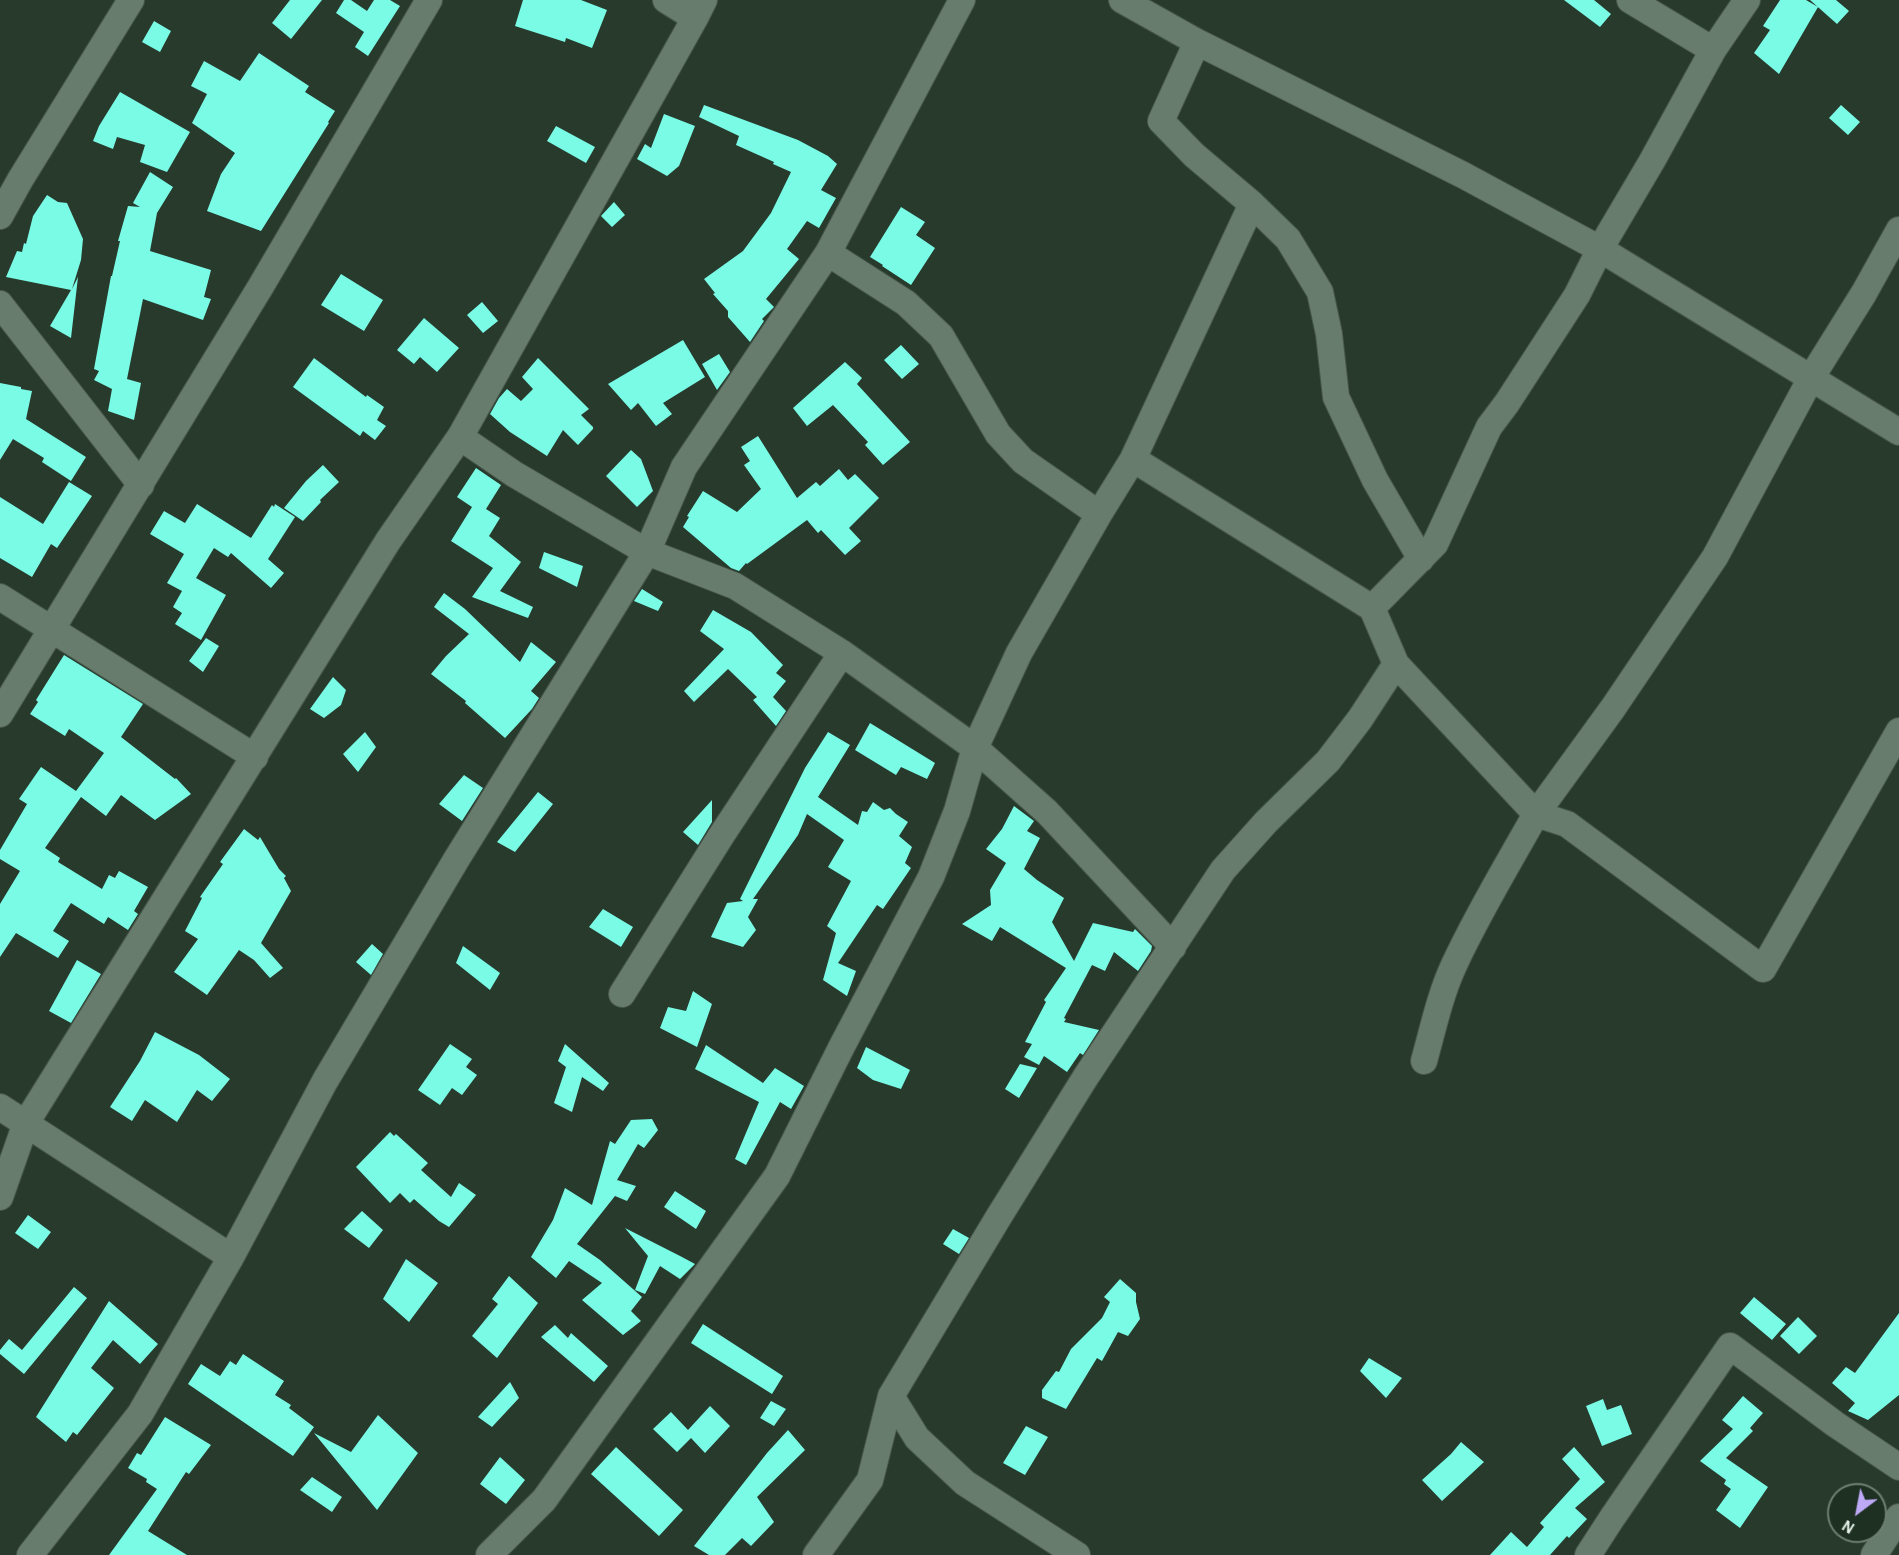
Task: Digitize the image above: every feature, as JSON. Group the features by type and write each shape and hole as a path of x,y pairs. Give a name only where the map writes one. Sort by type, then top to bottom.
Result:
{"street":[{"path":"0,216 10,174 131,0"},
{"path":"0,714 261,286 429,0"},
{"path":"0,1197 26,1123 388,541 460,437 699,9 666,0"},
{"path":"30,1555 140,1414 231,1257 332,1071 456,860 647,552 684,467 828,253 962,0"},
{"path":"1122,0 1197,42 1463,175 1600,249 1899,432"},
{"path":"1630,0 1713,50"},
{"path":"1372,608 1435,544 1489,427 1577,295 1600,249 1713,50 1747,0"},
{"path":"1197,42 1161,121 1194,155 1252,204 1288,239 1320,291 1329,334 1336,397 1375,480 1421,559"},
{"path":"489,1555 544,1500 777,1176 931,878 957,811 975,748 1019,653 1133,459 1252,204"},
{"path":"1424,1061 1440,1004 1454,966 1536,814 1613,708 1715,557 1811,378 1864,293 1899,230"},
{"path":"828,253 906,303 941,336 998,434 1023,461 1099,514"},
{"path":"0,304 141,485"},
{"path":"460,437 514,474 647,552 735,586 842,653 975,748 1047,812 1173,947"},
{"path":"1133,459 1372,608 1396,664 1536,814 1567,824 1763,969 1899,731"},
{"path":"0,597 255,757"},
{"path":"622,993 842,653"},
{"path":"816,1555 870,1480 891,1396 1084,1078 1223,870 1266,822 1328,761 1360,719 1396,664"},
{"path":"0,1107 231,1257"},
{"path":"1588,1555 1730,1346 1835,1424 1899,1467"},
{"path":"891,1396 917,1438 965,1483 1077,1555"},
{"path":"1874,1555 1899,1518"}],"building":[{"path":"290,0 322,0 291,39 272,23"},
{"path":"344,0 351,0 367,11 374,0 390,0 400,6 368,56 355,47 364,32 336,13"},
{"path":"523,0 581,0 607,10 592,48 566,38 565,42 515,26"},
{"path":"1564,0 1594,0 1611,14 1600,27"},
{"path":"1780,0 1806,0 1818,7 1779,74 1754,53 1770,30 1763,26"},
{"path":"1810,0 1836,0 1849,11 1837,24"},
{"path":"154,21 171,31 160,52 142,42"},
{"path":"259,53 309,86 305,92 335,111 261,231 207,211 221,174 235,153 192,123 207,94 191,86 204,61 240,81"},
{"path":"120,92 190,132 167,172 140,162 145,145 117,137 113,149 93,141 99,126"},
{"path":"704,105 798,140 828,156 837,164 821,190 836,198 819,228 807,221 787,249 799,259 766,299 774,307 762,319 764,321 750,342 728,317 728,311 704,279 743,251 771,213 791,172 736,145 739,136 699,117"},
{"path":"1841,105 1860,122 1848,135 1829,118"},
{"path":"664,114 695,126 679,166 667,176 637,159 645,144 651,148"},
{"path":"556,126 595,147 586,163 547,141"},
{"path":"150,172 173,187 157,213 150,251 211,270 204,297 211,299 203,320 143,299 127,379 141,383 134,420 108,411 112,389 94,380 99,371 94,369 111,276 120,241 118,241 128,206 140,207 133,203"},
{"path":"47,195 58,202 67,203 83,239 81,260 72,289 78,277 71,338 50,326 71,290 6,277 17,251 22,252 24,243 26,244 33,216"},
{"path":"614,202 625,215 612,227 601,216"},
{"path":"901,207 925,222 916,235 935,248 911,285 870,257"},
{"path":"341,274 383,300 364,331 321,305"},
{"path":"482,302 498,321 483,333 467,315"},
{"path":"424,318 459,348 437,372 420,357 414,364 397,350"},
{"path":"683,340 705,377 663,403 672,414 656,426 638,403 631,410 608,384"},
{"path":"901,345 919,364 902,379 884,360"},
{"path":"719,354 730,372 717,390 702,364"},
{"path":"314,358 366,397 367,395 384,407 377,420 386,426 375,440 363,431 360,436 293,387"},
{"path":"538,358 589,409 581,415 593,427 578,445 563,430 547,456 510,432 490,414 507,389 521,401 533,389 522,377"},
{"path":"845,362 862,378 857,384 910,442 883,465 865,445 868,442 833,405 807,426 793,408"},
{"path":"0,383 32,391 26,419 86,457 71,481 42,462 44,458 13,439 0,460"},
{"path":"758,436 797,498 816,482 820,486 839,469 848,480 855,474 879,498 849,528 861,541 845,555 821,530 818,533 807,520 746,563 739,571 731,568 683,527 689,517 687,516 703,491 737,512 761,489 744,465 750,461 741,447"},
{"path":"631,450 641,459 653,491 637,507 606,476"},
{"path":"323,465 339,482 303,521 284,508 306,481"},
{"path":"476,468 501,485 486,509 500,518 489,536 521,562 500,591 533,607 528,618 472,597 493,568 451,541 472,507 457,497"},
{"path":"69,482 92,496 57,548 51,544 32,577 0,558 0,497 43,524"},
{"path":"197,504 251,538 272,505 274,507 275,504 295,517 268,559 284,573 271,588 231,553 228,557 214,548 196,578 226,595 201,640 175,624 182,613 173,607 182,591 167,583 184,554 150,534 164,511 185,523"},
{"path":"544,552 583,566 577,587 539,568"},
{"path":"642,589 663,602 658,611 634,601"},
{"path":"444,593 465,609 520,662 531,642 556,662 531,691 539,698 532,709 505,738 465,703 466,701 431,674 469,634 434,607"},
{"path":"713,610 751,632 783,665 776,673 786,681 773,697 786,711 776,726 753,700 757,697 728,669 694,702 684,691 724,649 700,631"},
{"path":"206,638 219,646 203,672 189,661"},
{"path":"64,655 143,704 121,737 176,778 191,794 155,820 121,795 106,816 81,797 45,848 60,858 58,862 102,889 109,875 115,878 119,871 148,887 134,911 138,914 128,930 108,917 104,924 71,903 53,931 69,941 58,958 16,933 0,957 0,904 20,871 0,859 0,850 27,804 19,799 41,767 76,791 104,753 69,729 65,736 30,714"},
{"path":"333,677 346,690 341,705 324,718 310,709"},
{"path":"870,723 935,763 927,779 901,767 896,775 855,750"},
{"path":"365,732 376,747 358,772 343,754"},
{"path":"828,732 850,745 818,797 858,825 862,811 867,812 873,802 884,810 890,808 908,822 899,836 912,847 905,863 911,868 883,909 877,905 838,963 856,971 847,996 823,980 836,933 827,926 851,881 828,867 844,840 807,814 798,835 753,899 758,899 748,917 756,930 743,947 711,937 727,903 743,901 740,899 805,768"},
{"path":"464,775 483,788 462,821 439,804"},
{"path":"538,792 553,804 515,852 497,842"},
{"path":"712,800 712,822 698,845 683,832"},
{"path":"1014,806 1034,821 1027,831 1040,838 1024,869 1064,898 1052,922 1074,961 1093,923 1133,932 1135,929 1152,946 1138,971 1114,952 1105,971 1092,965 1064,1022 1099,1030 1083,1055 1080,1053 1067,1072 1044,1056 1039,1065 1024,1057 1032,1044 1025,1042 1046,1002 1044,1000 1066,968 1000,927 992,941 962,924 991,905 990,890 1006,863 986,849 1002,829"},
{"path":"244,829 258,840 260,837 279,869 286,876 284,878 291,891 261,943 283,968 270,978 254,960 239,950 207,995 174,972 198,939 185,931 202,898 200,897 223,864 220,862"},
{"path":"603,909 633,927 621,947 589,927"},
{"path":"372,944 383,954 371,975 356,962"},
{"path":"463,946 500,973 490,990 456,963"},
{"path":"77,960 101,974 71,1023 49,1011"},
{"path":"693,991 712,1004 697,1047 660,1028 668,1007 686,1011"},
{"path":"155,1032 199,1055 230,1079 212,1101 197,1090 177,1122 145,1100 132,1121 110,1107 140,1061"},
{"path":"450,1044 472,1059 466,1067 477,1075 462,1095 452,1088 440,1105 418,1090"},
{"path":"565,1044 609,1083 603,1091 582,1077 572,1112 554,1103 566,1067 558,1061"},
{"path":"706,1045 763,1083 775,1068 804,1086 791,1109 780,1102 746,1165 735,1159 759,1102 695,1069"},
{"path":"866,1047 910,1070 901,1089 873,1080 857,1068"},
{"path":"1020,1064 1037,1068 1019,1098 1005,1089"},
{"path":"652,1119 658,1130 644,1148 638,1144 617,1180 636,1186 627,1201 615,1196 577,1244 600,1260 642,1297 631,1311 641,1321 623,1335 582,1300 602,1283 569,1261 556,1278 531,1257 553,1220 565,1188 592,1205 610,1141 615,1144 631,1120"},
{"path":"390,1132 394,1136 396,1134 428,1163 421,1170 451,1197 459,1183 476,1195 449,1227 414,1199 410,1203 400,1193 390,1203 356,1167"},
{"path":"675,1191 706,1211 696,1229 664,1207"},
{"path":"362,1211 383,1230 369,1248 344,1229"},
{"path":"28,1215 51,1232 38,1249 15,1233"},
{"path":"625,1228 695,1264 680,1279 660,1266 645,1294 635,1290 648,1256"},
{"path":"953,1229 969,1238 959,1254 943,1244"},
{"path":"406,1259 438,1283 409,1322 383,1299"},
{"path":"509,1276 538,1303 497,1358 472,1336 498,1304 492,1299"},
{"path":"1120,1279 1136,1293 1140,1319 1128,1336 1118,1332 1102,1361 1097,1358 1066,1409 1042,1398 1042,1390 1056,1371 1059,1372 1071,1349 1102,1318 1110,1302 1104,1297"},
{"path":"74,1287 87,1298 24,1374 0,1354 0,1350 9,1339 22,1350"},
{"path":"1754,1297 1786,1324 1772,1340 1740,1313"},
{"path":"109,1301 158,1344 140,1364 113,1340 91,1368 114,1388 77,1435 73,1432 66,1442 36,1417"},
{"path":"1899,1313 1899,1395 1868,1420 1848,1411 1855,1403 1832,1383 1846,1367 1855,1373"},
{"path":"1798,1317 1817,1336 1799,1354 1780,1336"},
{"path":"703,1324 783,1376 772,1394 691,1343"},
{"path":"555,1325 568,1338 571,1333 608,1366 594,1382 541,1337"},
{"path":"243,1354 284,1381 275,1395 291,1405 289,1408 314,1427 293,1456 188,1384 201,1364 220,1376 230,1361 236,1365"},
{"path":"1369,1358 1402,1378 1386,1398 1360,1371"},
{"path":"510,1382 519,1398 492,1427 478,1417"},
{"path":"1743,1396 1763,1413 1750,1428 1753,1431 1726,1458 1768,1487 1740,1528 1716,1510 1731,1489 1724,1484 1726,1480 1700,1461 1733,1429 1722,1420"},
{"path":"1603,1399 1607,1410 1621,1405 1632,1434 1602,1446 1586,1406"},
{"path":"771,1401 786,1409 774,1426 760,1418"},
{"path":"710,1406 730,1426 705,1453 691,1438 677,1452 653,1429 671,1412 688,1430"},
{"path":"378,1415 418,1453 377,1510 314,1433 351,1452"},
{"path":"165,1417 211,1445 189,1474 186,1472 148,1531 187,1555 109,1555 157,1489 146,1482 147,1479 128,1468 137,1453 141,1455"},
{"path":"1026,1426 1048,1437 1025,1475 1003,1463"},
{"path":"788,1430 805,1450 757,1497 774,1522 751,1546 742,1538 725,1555 709,1555 694,1546 767,1453"},
{"path":"1461,1442 1484,1462 1442,1501 1422,1480"},
{"path":"616,1447 683,1510 659,1536 591,1474"},
{"path":"1574,1447 1605,1482 1575,1508 1587,1519 1550,1555 1490,1555 1511,1532 1527,1547 1544,1527 1540,1523 1580,1479 1562,1459"},
{"path":"500,1457 525,1480 506,1504 480,1484"},
{"path":"312,1477 342,1497 332,1512 300,1490"}]}
